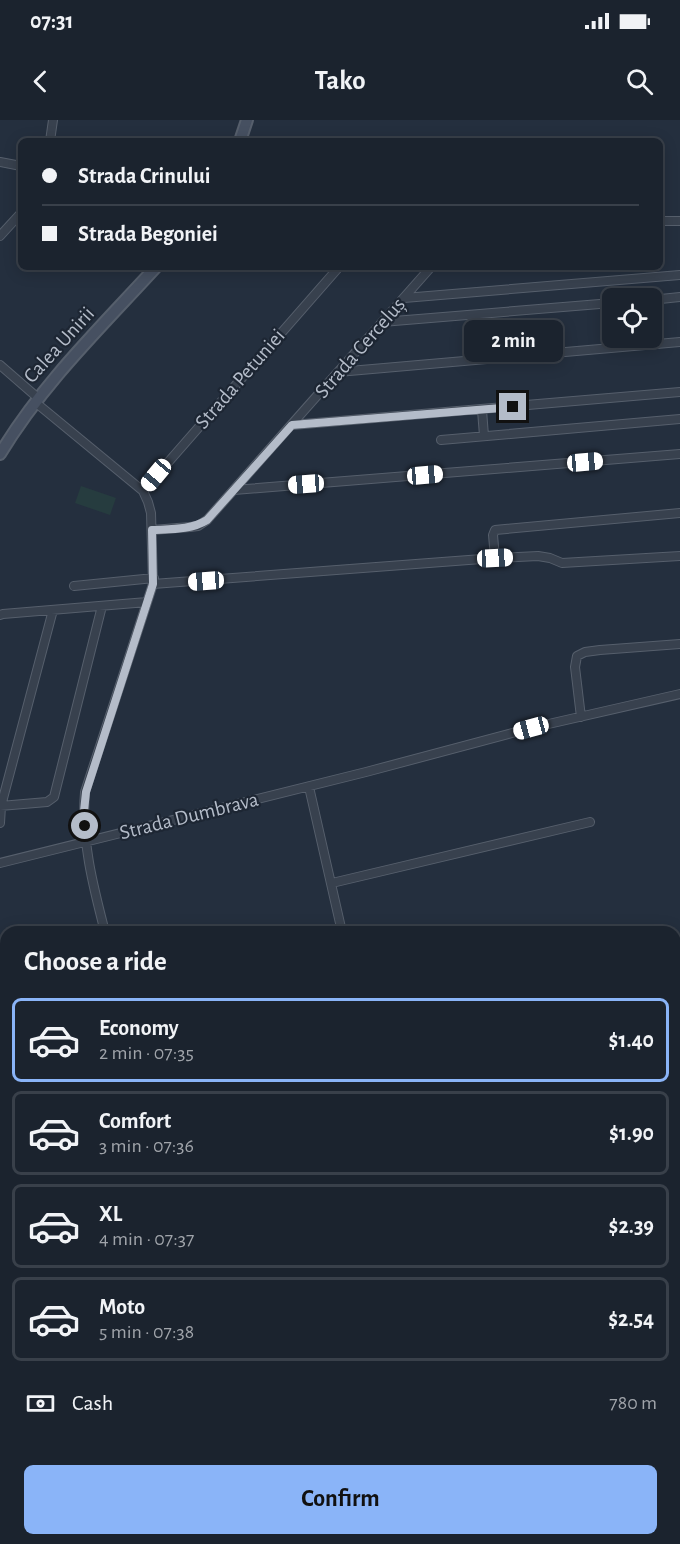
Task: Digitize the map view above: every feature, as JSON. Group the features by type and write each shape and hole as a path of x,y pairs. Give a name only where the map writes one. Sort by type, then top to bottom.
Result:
{"main road":[{"path":"241,138 247,120"},
{"name":"Calea Unirii","path":"0,454 36,400 153,270"}],"street":[{"path":"50,138 53,120"},
{"path":"0,162 18,165"},
{"path":"0,236 18,216"},
{"path":"663,221 680,221"},
{"name":"Strada Petuniei","path":"143,491 336,270"},
{"name":"Strada Cerceluș","path":"152,530 198,526 207,520 428,270"},
{"path":"404,298 680,275"},
{"path":"662,299 680,297"},
{"path":"382,322 602,304"},
{"path":"338,372 680,342"},
{"path":"0,365 36,400 143,491 151,513 154,581 86,792 84,811 86,842 104,926"},
{"path":"292,425 680,392"},
{"path":"482,410 484,436"},
{"path":"441,440 680,419"},
{"path":"234,490 680,454"},
{"path":"495,558 493,535 495,530 680,513"},
{"path":"74,586 495,558 538,556 562,563 680,555"},
{"path":"0,615 147,602"},
{"path":"1,806 47,802 54,797 102,606"},
{"path":"0,823 1,806 53,610"},
{"path":"581,717 575,667 577,656 585,652 600,650 680,644"},
{"name":"Strada Dumbrava","path":"0,863 309,787 531,728 680,694"},
{"path":"309,787 341,926"},
{"path":"332,883 590,822"}],"green space":[{"path":"81,486 116,498 110,515 75,503"}],"route":[{"path":"85,826 86,792 153,584 152,530 198,526 207,520 292,425 513,407"}]}
